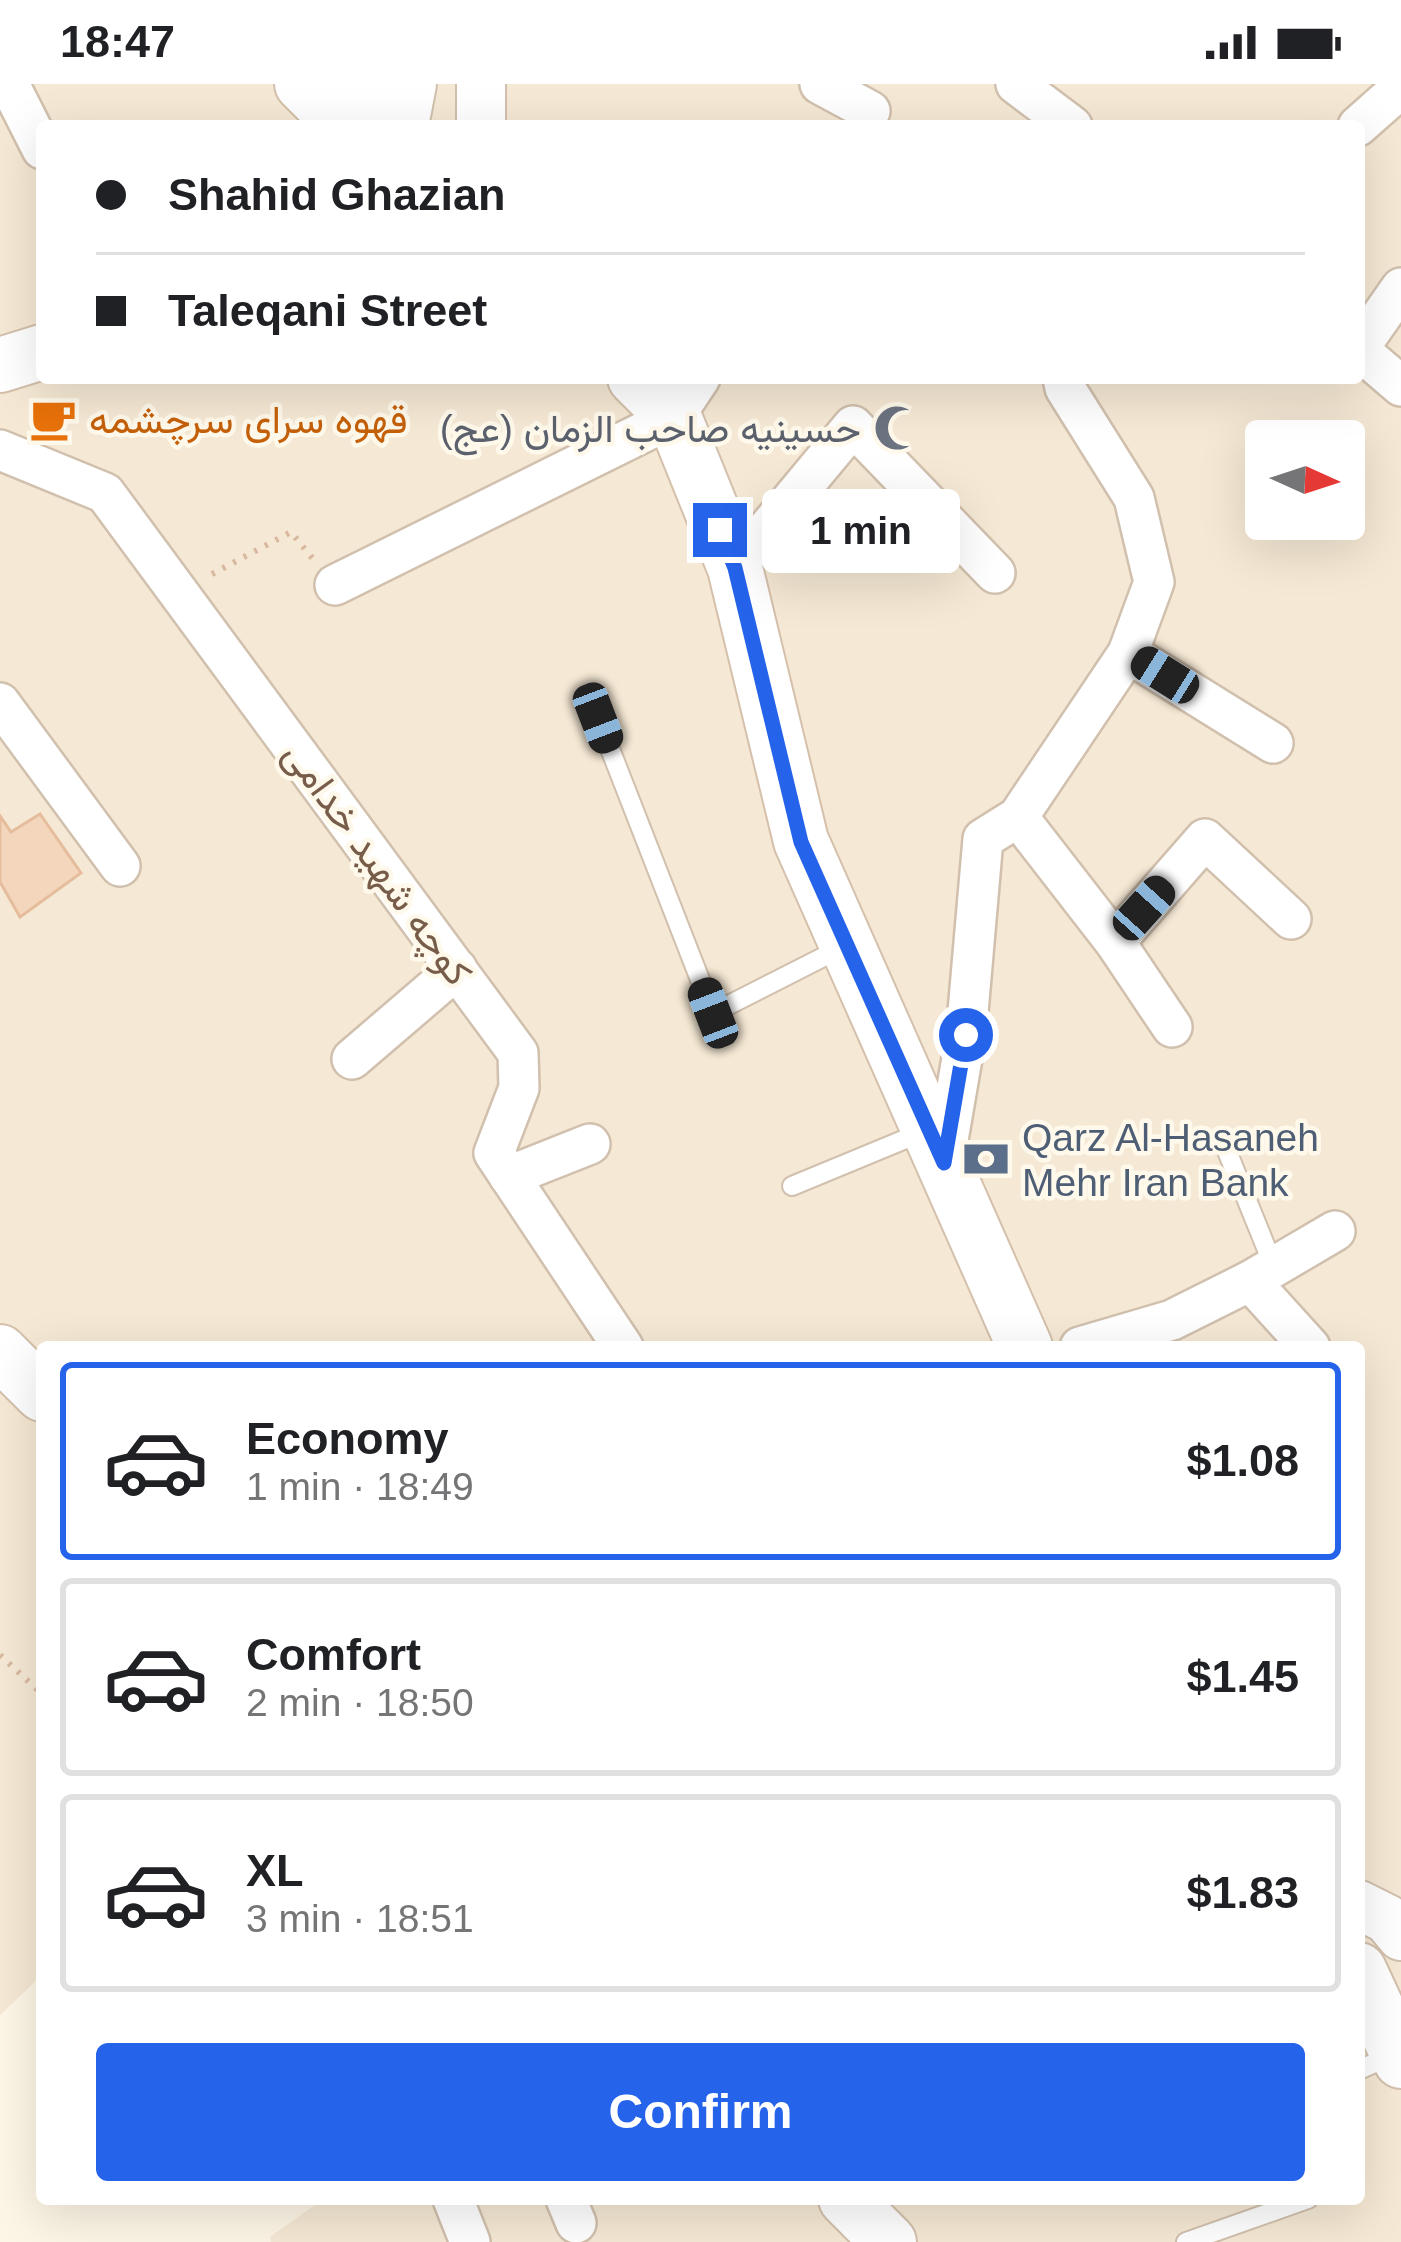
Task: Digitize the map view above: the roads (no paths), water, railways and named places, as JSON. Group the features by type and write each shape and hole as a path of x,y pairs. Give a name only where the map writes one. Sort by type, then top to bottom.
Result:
{"main road":[{"path":"302,84 317,120"},
{"path":"302,84 338,120"},
{"path":"361,84 410,103"},
{"path":"0,365 36,354"},
{"path":"651,384 687,398 735,568 801,842 1022,1341"},
{"path":"0,1352 36,1388"},
{"path":"1365,1990 1386,2062"},
{"path":"852,2205 889,2242"}],"street":[{"path":"9,84 36,137"},
{"path":"481,84 481,120"},
{"path":"820,84 871,107"},
{"path":"1016,84 1064,120"},
{"path":"1365,120 1401,88"},
{"path":"1365,340 1401,288"},
{"path":"1365,354 1401,386"},
{"path":"937,1146 966,1035 983,839 1018,817 1129,652 1154,582 1134,498 1064,384"},
{"path":"334,585 687,398"},
{"path":"735,568 854,426 995,573"},
{"name":"کوچه شهید خدامی","path":"0,450 105,493 518,1053 519,1088 494,1153 508,1176"},
{"path":"1129,652 1274,743"},
{"path":"0,703 120,866"},
{"path":"1018,817 1172,1027"},
{"path":"1114,942 1205,839 1291,919"},
{"path":"352,1059 457,969"},
{"path":"590,1144 508,1176 619,1341"},
{"path":"1100,1341 1172,1320 1335,1231"},
{"path":"1262,1274 1306,1341"},
{"path":"1365,1908 1387,1919 1401,1936"},
{"path":"455,2205 470,2242"}],"lane":[{"path":"598,718 713,1013 847,945"},
{"path":"792,1186 937,1146"},
{"path":"1225,1146 1262,1274"},
{"path":"1186,2242 1291,2205"}],"place":[{"name":"قهوه سرای سرچشمه","path":"53,419"},
{"name":"حسینیه صاحب الزمان (عج)","path":"897,428"},
{"name":"Qarz Al-Hasaneh Mehr Iran Bank","path":"986,1159"}]}
